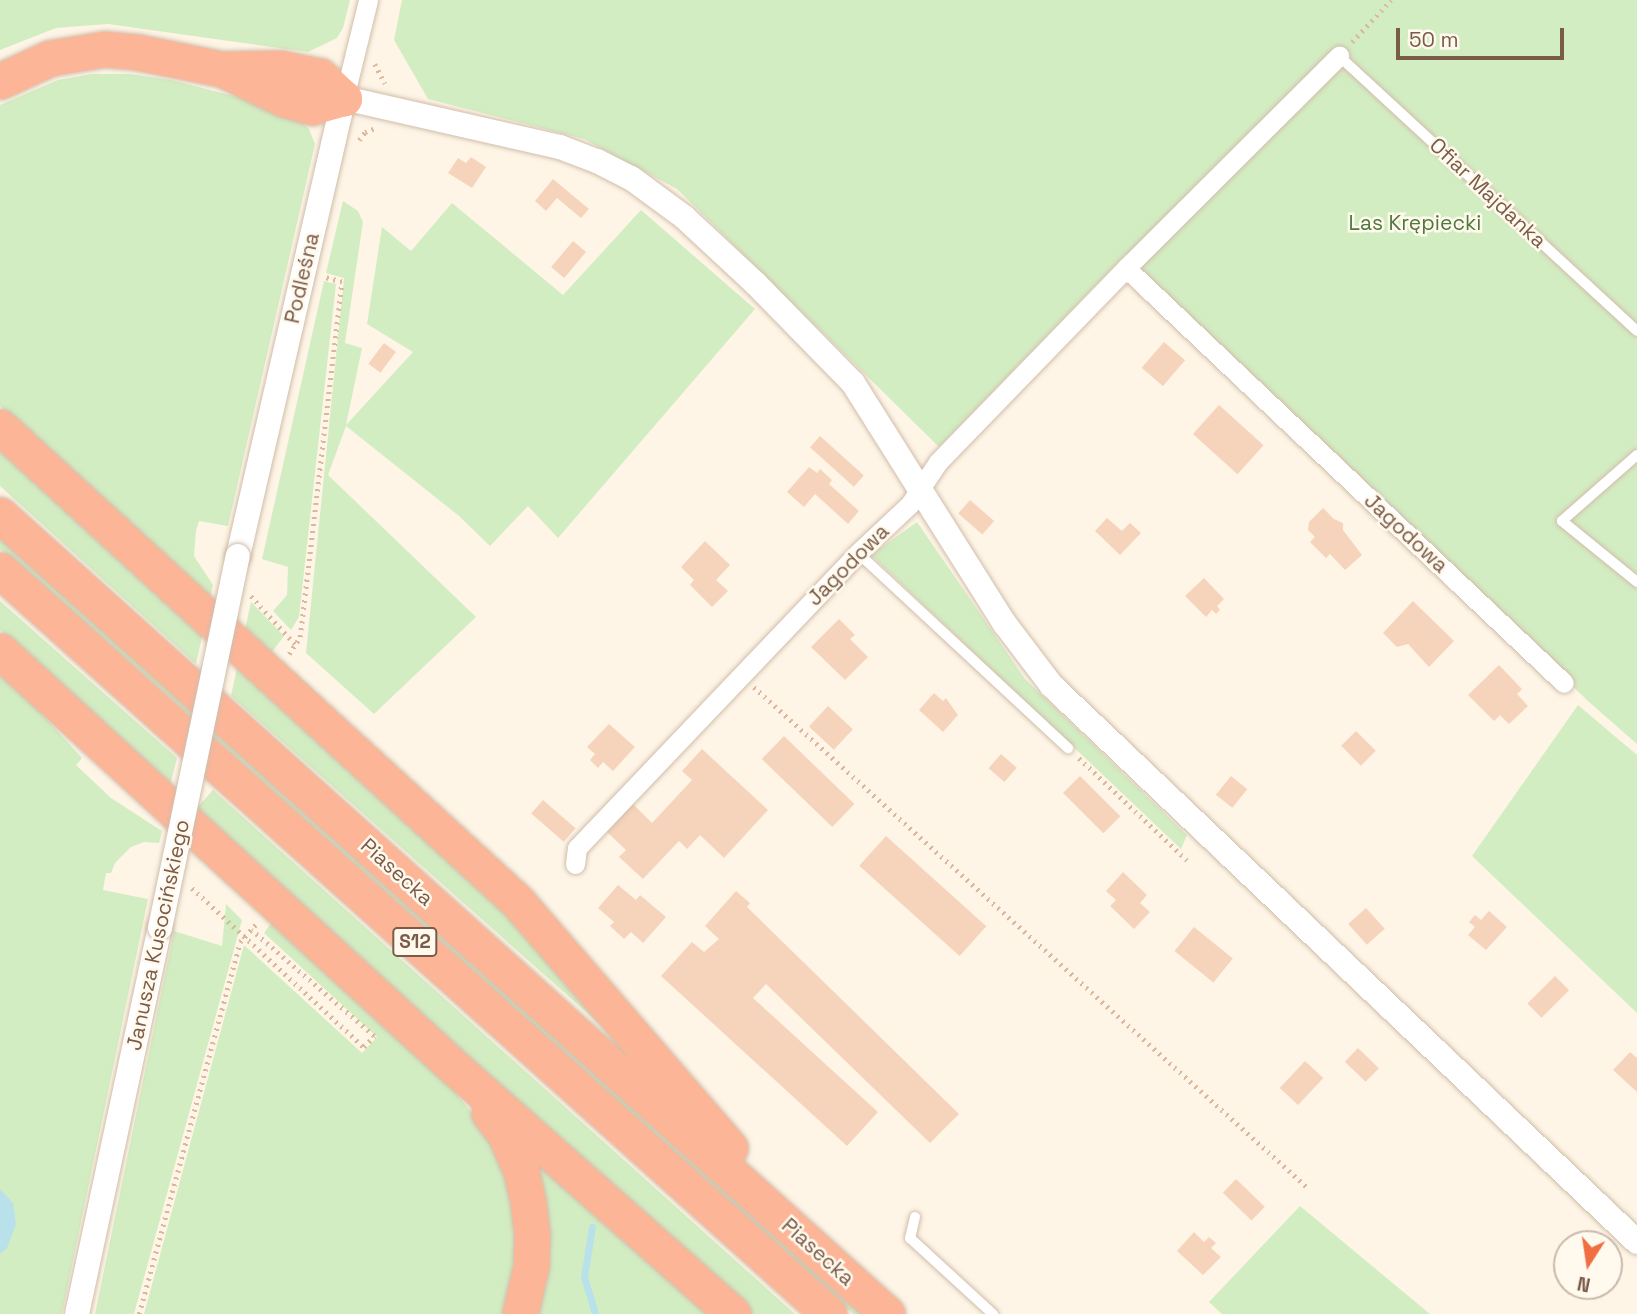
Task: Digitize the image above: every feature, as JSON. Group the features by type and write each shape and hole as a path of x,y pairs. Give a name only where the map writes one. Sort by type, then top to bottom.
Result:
{"highway":[{"path":"0,81 50,58 104,49 137,52 222,69 281,68 320,76 344,98"},
{"path":"0,427 517,901 641,1041 810,1245"},
{"name":"Piasecka","path":"0,515 887,1314"},
{"name":"Piasecka","path":"0,570 829,1314"},
{"path":"0,650 63,711 455,1068 733,1314"},
{"path":"455,1068 505,1134 521,1171 532,1234 531,1266 520,1314"}],"street":[{"name":"Podleśna","path":"238,556 368,0"},
{"name":"Jagodowa","path":"575,864 577,848 858,553 910,504 938,462 1126,268 1339,55"},
{"path":"344,98 560,147 597,161 655,194 756,284 844,373 875,414 1005,624 1052,686 1637,1242"},
{"name":"Jagodowa","path":"1126,268 1564,683"},
{"name":"Janusza Kusocińskiego","path":"77,1314 238,556"}],"lane":[{"name":"Ofiar Majdanka","path":"1339,55 1637,331"},
{"path":"1637,456 1562,521 1637,582"},
{"path":"858,553 1068,748"},
{"path":"915,1217 911,1238 993,1314"}],"path":[{"path":"1339,55 1391,0"},
{"path":"373,52 377,71 393,91"},
{"path":"351,150 365,132 384,124"},
{"path":"249,594 295,644 300,637 342,282 319,276"},
{"path":"741,675 1308,1188"},
{"path":"1068,748 1188,861"},
{"path":"188,883 364,1047 374,1036 251,930"},
{"path":"139,1314 240,942"}],"green space":[{"path":"0,0 350,0 343,28 337,38 308,52 108,24 56,28 0,50"},
{"name":"Las Krępiecki","path":"402,0 1637,0 1637,744 1589,702 1126,254 939,447 677,189 584,139 428,99 394,40"},
{"path":"92,74 130,74 171,80 261,103 294,115 309,129 315,144 228,526 199,521 196,531 194,556 213,585 209,601 0,406 0,105 58,80"},
{"path":"343,201 358,211 363,222 345,343 362,348 346,425 413,352 367,324 382,227 411,251 452,203 563,295 641,210 755,309 558,538 528,506 490,546 459,516 346,426 328,475 476,617 374,714 306,653 344,278 326,273"},
{"path":"324,281 336,284 299,617 291,630 273,611 287,595 288,567 262,559"},
{"path":"0,443 203,632 196,664 0,486"},
{"path":"917,522 1025,679 1187,835 1181,849 871,555"},
{"path":"0,536 867,1314 853,1314 149,679 30,576 0,549"},
{"path":"0,601 177,758 169,790 36,669 0,630"},
{"path":"251,602 284,636 272,652 319,695 300,683 244,634"},
{"path":"238,663 491,896 602,1026 231,696"},
{"path":"0,668 82,758 76,765 111,798 162,831 159,843 144,842 131,847 115,863 111,873 106,873 103,890 148,899 62,1314 0,1314"},
{"path":"1578,705 1637,755 1637,1013 1472,856"},
{"path":"213,790 795,1314 744,1314 190,815"},
{"path":"226,904 242,920 134,1314 95,1314 174,931 222,946"},
{"path":"275,918 445,1079 497,1145 514,1203 518,1252 506,1314 144,1314 244,945 362,1053 377,1037 264,933"},
{"path":"534,1160 715,1314 536,1314"},
{"path":"1300,1206 1430,1314 1222,1314 1209,1302"}],"water":[{"path":"0,1189 13,1203 16,1224 7,1248 0,1254"}],"building":[{"path":"471,157 486,167 472,188 448,173 458,158 466,163"},
{"path":"553,179 589,209 581,218 557,198 546,211 535,201"},
{"path":"573,241 586,252 564,278 551,267"},
{"path":"1164,342 1185,360 1163,386 1142,368"},
{"path":"384,343 396,352 380,373 368,364"},
{"path":"1219,405 1264,445 1237,474 1193,434"},
{"path":"820,436 864,475 854,487 810,447"},
{"path":"809,467 817,473 820,469 832,480 829,484 859,511 848,524 815,494 804,507 787,492"},
{"path":"970,500 994,521 982,535 958,514"},
{"path":"1323,508 1334,519 1343,523 1343,530 1362,555 1345,570 1330,554 1326,558 1310,542 1315,537 1308,530 1309,522"},
{"path":"1107,518 1122,531 1130,523 1141,533 1120,555 1095,531"},
{"path":"705,541 730,565 716,580 728,591 712,607 690,585 694,580 681,567"},
{"path":"1204,578 1224,599 1217,606 1220,610 1216,614 1212,610 1206,617 1185,596"},
{"path":"1413,601 1454,641 1429,667 1408,644 1397,647 1383,633"},
{"path":"839,619 855,635 850,639 868,657 845,680 811,647"},
{"path":"1499,665 1522,689 1517,694 1528,706 1509,724 1500,715 1494,721 1468,695"},
{"path":"934,693 943,701 946,698 958,715 943,732 919,710"},
{"path":"828,706 853,729 834,750 809,726"},
{"path":"609,724 635,747 613,771 603,762 598,768 590,760 595,754 587,747"},
{"path":"1356,731 1376,751 1361,766 1341,746"},
{"path":"784,736 854,804 832,827 762,759"},
{"path":"702,749 768,810 724,858 700,835 687,849 679,841 643,879 619,857 626,850 607,832 633,804 652,823 692,780 682,771"},
{"path":"1001,754 1017,768 1004,782 989,768"},
{"path":"1080,776 1120,816 1103,833 1063,793"},
{"path":"1231,776 1247,789 1232,808 1216,795"},
{"path":"543,800 575,828 564,842 531,814"},
{"path":"886,836 986,926 960,956 859,866"},
{"path":"1123,872 1147,895 1140,903 1150,912 1134,929 1110,906 1116,900 1106,891"},
{"path":"618,885 636,900 640,895 666,917 643,943 631,932 624,939 610,926 614,922 598,908"},
{"path":"736,891 750,903 747,907 959,1114 930,1143 766,984 753,998 878,1112 847,1146 661,976 692,942 704,952 719,939 705,926"},
{"path":"1366,908 1385,929 1367,945 1348,924"},
{"path":"1489,911 1507,927 1486,950 1468,935 1475,927 1469,922 1475,915 1481,920"},
{"path":"1194,927 1233,958 1213,983 1174,951"},
{"path":"1555,976 1569,990 1542,1018 1527,1004"},
{"path":"1358,1048 1379,1068 1366,1082 1345,1062"},
{"path":"1630,1052 1637,1058 1637,1092 1613,1070"},
{"path":"1305,1061 1323,1078 1298,1105 1280,1088"},
{"path":"1236,1179 1265,1207 1252,1220 1223,1193"},
{"path":"1194,1232 1204,1242 1209,1237 1216,1243 1211,1248 1221,1257 1203,1275 1177,1251"}],"waterway":[{"path":"592,1227 584,1277 595,1314"}]}
